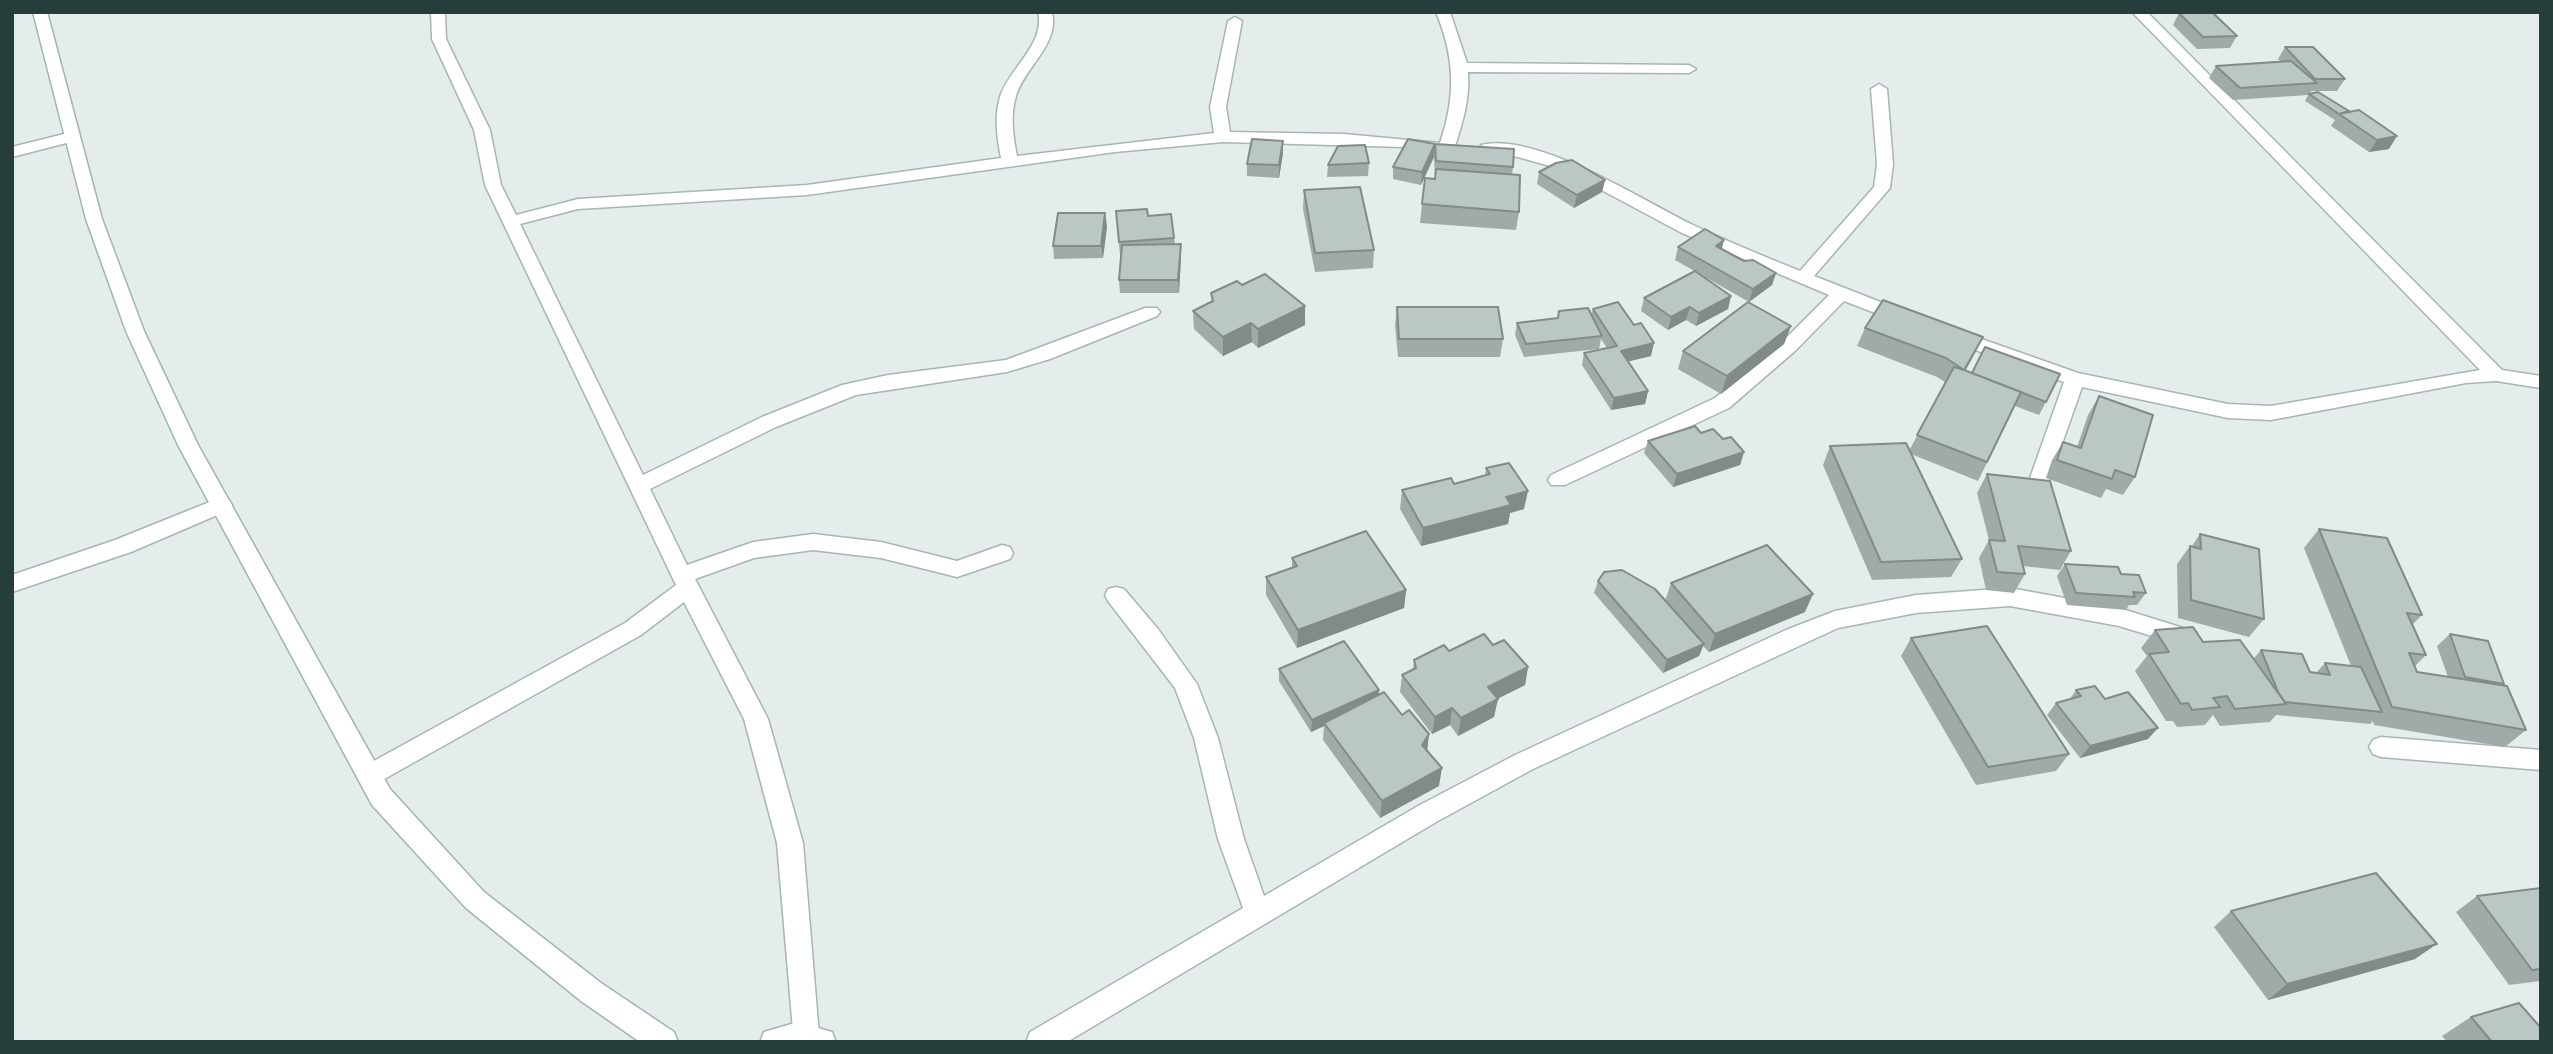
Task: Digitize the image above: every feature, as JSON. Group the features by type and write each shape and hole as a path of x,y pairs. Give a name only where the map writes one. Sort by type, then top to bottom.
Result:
{"street":[{"path":"40,12 94,219 135,331 188,445 381,797 475,900 591,992 664,1042"},
{"path":"438,12 439,39 482,130 493,185 685,581 756,719 790,843 814,1038 790,1035 774,1042"},
{"path":"1010,163 1003,126 1010,90 1046,32 1045,12"},
{"path":"1443,12 1456,40 1462,67 1460,147"},
{"path":"2139,12 2496,375"},
{"path":"1223,137 1218,107 1235,22"},
{"path":"1462,67 1689,69"},
{"path":"1802,279 1882,188 1885,164 1879,89"},
{"path":"12,152 72,137"},
{"path":"511,221 578,204 807,190 1115,147 1223,137 1344,139 1502,149 1564,162 1686,228 1802,279 2075,379 2228,411 2271,413 2466,377 2496,375 2541,382"},
{"path":"1558,480 1722,403 1789,346 1842,293"},
{"path":"640,485 753,430 849,389 892,379 944,378 1006,366 1151,312"},
{"path":"2040,478 2075,379"},
{"path":"12,584 123,545 222,505"},
{"path":"370,775 632,629 685,581 753,550 813,542 881,550 957,569 1002,553"},
{"path":"1116,595 1150,635 1185,684 1206,738 1231,839 1257,912"},
{"path":"1040,1042 1257,912 1524,762 1794,636 1835,620 1916,604 2010,597 2119,618 2204,643"},
{"path":"2381,747 2541,760"}],"building":[{"path":"2212,12 2237,36 2203,37 2179,13"},
{"path":"2285,47 2313,47 2345,79 2315,79"},
{"path":"2291,61 2317,83 2240,88 2216,66"},
{"path":"2318,92 2349,111 2339,114 2309,94"},
{"path":"2359,110 2397,136 2377,140 2339,114"},
{"path":"1252,139 1283,141 1279,165 1247,164"},
{"path":"1408,139 1435,144 1422,172 1393,167"},
{"path":"1435,144 1514,149 1513,167 1436,161"},
{"path":"1365,145 1369,163 1328,165 1338,146"},
{"path":"1572,160 1605,180 1577,195 1539,172 1556,163"},
{"path":"1436,169 1520,175 1519,212 1422,204 1425,178 1435,179"},
{"path":"1360,187 1374,250 1315,253 1304,190"},
{"path":"1147,209 1148,216 1171,214 1174,238 1119,242 1116,211"},
{"path":"1058,213 1105,213 1101,246 1053,246"},
{"path":"1705,229 1724,240 1716,246 1744,261 1753,260 1776,273 1753,289 1678,247"},
{"path":"1181,244 1178,280 1119,280 1122,245"},
{"path":"1695,271 1731,296 1699,313 1690,307 1671,317 1644,298"},
{"path":"1265,274 1305,306 1258,329 1251,323 1223,337 1193,311 1213,301 1211,293 1237,281 1242,285"},
{"path":"1883,300 1983,337 1964,370 1946,358 1865,328"},
{"path":"1618,302 1634,325 1641,323 1654,343 1621,351 1648,391 1614,398 1584,353 1617,346 1593,309"},
{"path":"1748,302 1791,326 1727,376 1683,351"},
{"path":"1397,307 1498,307 1503,339 1399,339"},
{"path":"1588,308 1602,336 1526,344 1517,323 1558,318 1559,311"},
{"path":"1985,347 2060,374 2046,402 1972,373"},
{"path":"1954,367 2021,392 1987,462 1917,435"},
{"path":"2099,396 2153,415 2135,477 2115,470 2112,479 2057,460 2063,442 2081,448"},
{"path":"1695,426 1701,433 1713,429 1723,439 1731,437 1744,452 1677,474 1648,441"},
{"path":"1906,443 1962,559 1881,562 1830,446"},
{"path":"1509,463 1528,491 1506,497 1511,505 1423,528 1402,490 1451,478 1454,484 1490,474 1486,468"},
{"path":"1987,474 2050,481 2071,551 2018,546 2025,574 1997,572 1989,540 2005,541"},
{"path":"2319,529 2387,538 2422,615 2407,613 2426,655 2409,653 2417,672 2507,686 2526,730 2392,707"},
{"path":"1366,531 1406,590 1298,630 1266,577 1297,566 1292,558"},
{"path":"2200,534 2259,549 2264,619 2191,600 2190,546 2201,549"},
{"path":"1767,545 1813,594 1715,634 1671,583"},
{"path":"2065,564 2118,567 2121,574 2139,575 2146,593 2133,592 2135,597 2076,593"},
{"path":"1622,570 1655,589 1704,644 1667,660 1598,581 1604,572"},
{"path":"1987,626 2069,754 1988,767 1911,638"},
{"path":"2193,627 2203,642 2240,640 2286,704 2235,709 2227,696 2213,698 2220,707 2192,710 2188,703 2181,704 2149,654 2169,652 2155,630"},
{"path":"1484,634 1493,645 1504,640 1528,667 1488,687 1498,699 1461,718 1452,708 1435,717 1402,675 1416,668 1414,660 1444,645 1449,651"},
{"path":"2450,634 2488,641 2504,684 2465,677"},
{"path":"1344,641 1379,690 1312,720 1279,669"},
{"path":"2261,650 2302,654 2310,672 2330,675 2325,663 2361,667 2382,712 2285,702 2278,692"},
{"path":"2095,686 2105,699 2128,692 2158,728 2090,746 2056,703 2081,696 2076,690"},
{"path":"1384,692 1402,715 1409,710 1429,734 1422,745 1442,768 1382,801 1324,723"},
{"path":"2376,873 2437,944 2287,984 2231,911"},
{"path":"2541,888 2541,969 2532,970 2477,896"},
{"path":"2519,1003 2541,1028 2541,1042 2492,1042 2471,1017"}]}
